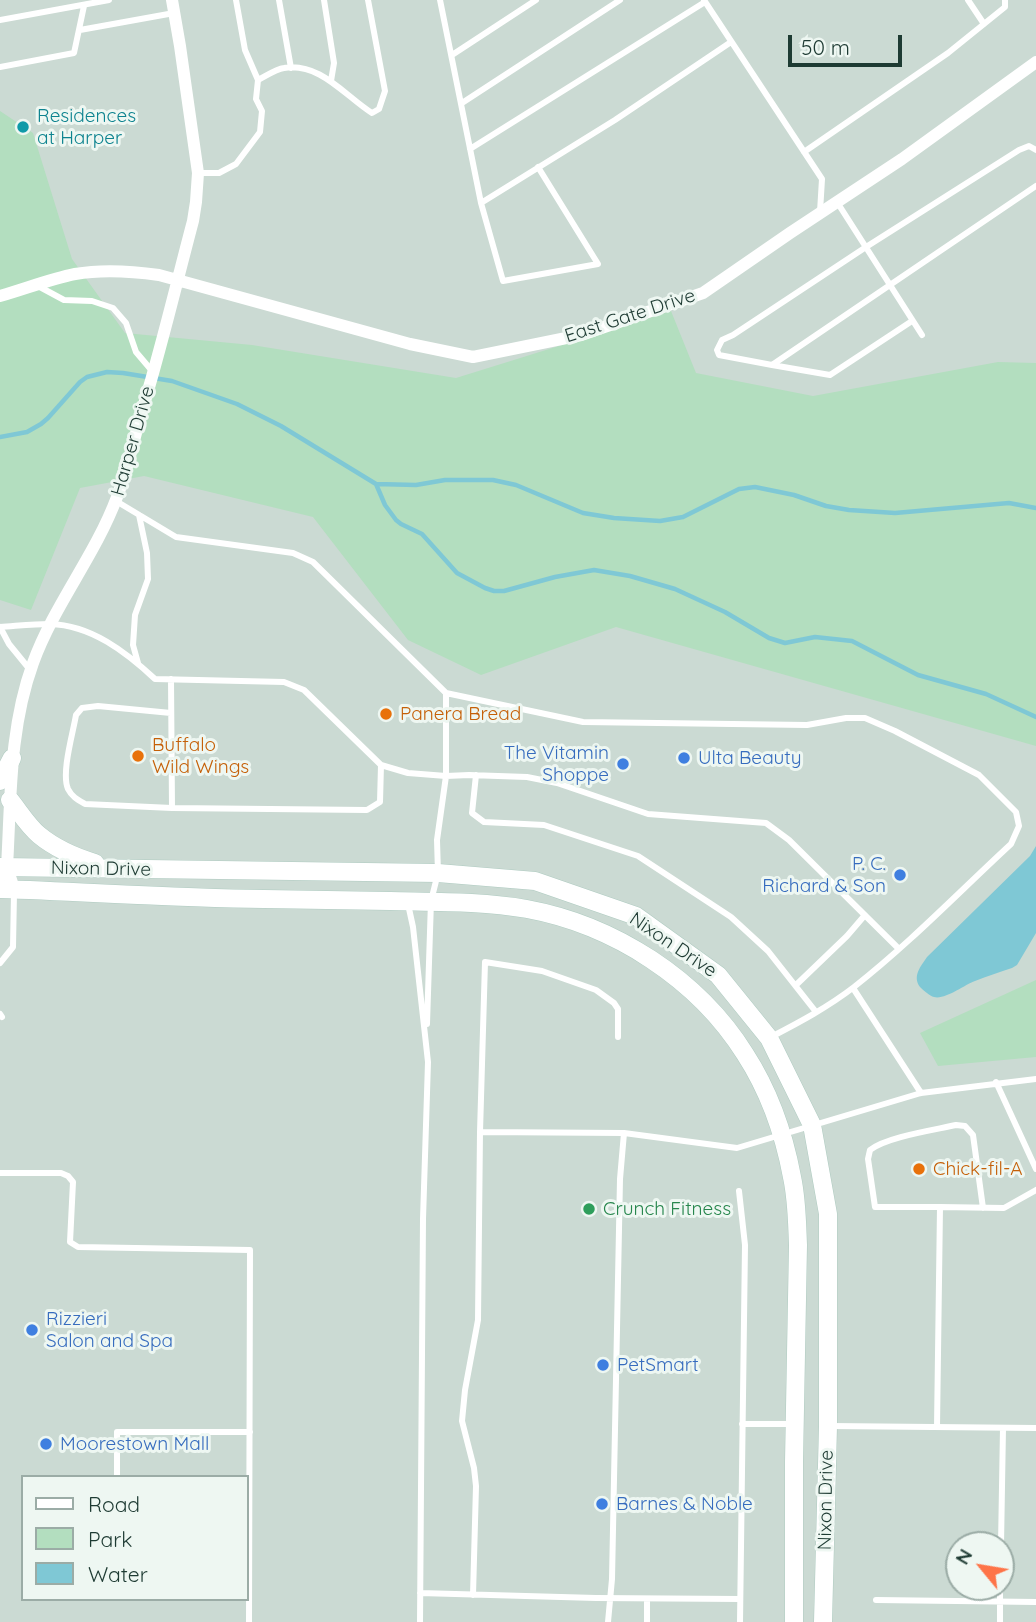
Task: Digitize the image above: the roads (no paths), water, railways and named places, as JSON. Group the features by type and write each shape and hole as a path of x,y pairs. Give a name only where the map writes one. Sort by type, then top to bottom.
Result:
{"street":[{"name":"Harper Drive","path":"7,889 2,871 12,758 30,671 51,624 91,553 116,501 193,221 198,173 173,7"},
{"name":"East Gate Drive","path":"0,296 75,274 131,271 159,275 410,344 473,357 582,335 703,293 929,141 1036,62"},
{"path":"0,781 12,758"},
{"path":"10,800 38,834 57,848 75,857 116,869"},
{"name":"Nixon Drive","path":"2,871 116,869 438,873 535,881 636,916 718,975 769,1038 812,1125 828,1214 828,1426 823,1622"},
{"name":"Nixon Drive","path":"7,889 221,898 431,901 528,909 594,929 625,943 654,961 704,1003 739,1046 761,1083 781,1134 797,1211 793,1622"}],"lane":[{"path":"0,20 109,0"},
{"path":"198,173 219,173 236,164 260,132 262,111 256,99 258,80 245,50 236,0"},
{"path":"279,0 291,68"},
{"path":"324,0 334,63 331,80"},
{"path":"258,80 282,68 304,68 331,80 372,113 380,109 384,91 368,0"},
{"path":"440,0 481,203 503,281 598,264 538,167"},
{"path":"452,55 536,0"},
{"path":"462,103 620,0"},
{"path":"968,0 984,24"},
{"path":"804,152 948,53 1005,7 1005,0"},
{"path":"470,149 704,1 822,179 819,214"},
{"path":"0,67 74,53 83,5"},
{"path":"80,30 173,7"},
{"path":"481,203 615,120 731,41"},
{"path":"912,321 830,375 719,355 717,350 722,340 1020,150 1029,146 1036,150"},
{"path":"772,365 1036,186"},
{"path":"837,202 922,335"},
{"path":"36,285 64,300 92,301 113,308 126,323 136,352 153,372"},
{"path":"116,501 176,537 293,553 313,562 446,693 583,722 807,725 846,718 865,718 979,775 1016,812 1019,826 1011,844 899,949 853,988 769,1038"},
{"path":"138,663 133,645 135,615 148,579 148,554 139,515"},
{"path":"30,671 9,644 0,627 51,624 78,628 102,639 138,663 155,679 284,682 304,690 382,765 408,773 527,777 557,783 648,814 766,823 789,840 899,949"},
{"path":"171,679 172,808"},
{"path":"420,1622 423,1227 431,901 438,873 436,840 446,776 446,693"},
{"path":"171,713 98,706 82,708 76,715 65,776 68,789 74,798 85,804 172,808 368,810 380,802 382,765"},
{"path":"476,775 472,813 484,822 544,825 638,856 731,916 768,951 816,1012"},
{"name":"Harper Drive","path":"0,963 13,947 7,889"},
{"path":"407,901 413,927 427,1046"},
{"path":"796,985 865,915"},
{"path":"473,1595 476,1486 462,1421 478,1320 485,962 542,971 596,990 618,1009 618,1037"},
{"path":"853,988 921,1093"},
{"path":"480,1132 624,1133 737,1148 921,1093 1036,1079"},
{"path":"996,1082 1036,1169"},
{"path":"983,1208 973,1135 968,1128 960,1125 900,1138 871,1148 868,1153 875,1206 983,1208 1004,1208 1036,1190"},
{"path":"608,1622 613,1566 620,1191 624,1133"},
{"path":"0,1172 61,1173 68,1176 73,1182 70,1242 78,1247 250,1250 249,1622"},
{"path":"738,1191 745,1245 740,1622"},
{"path":"937,1427 940,1207"},
{"path":"742,1424 794,1424"},
{"path":"828,1426 1036,1428"},
{"path":"1001,1531 1003,1428"},
{"path":"117,1475 117,1432 250,1432"},
{"path":"420,1593 740,1599"},
{"path":"647,1599 647,1622"},
{"path":"876,1600 1036,1602"},
{"path":"1000,1602 1000,1622"}],"water":[{"path":"1036,846 1036,933 1017,965 944,996 934,997 927,993 920,987 917,979 918,971 927,957 1030,856"}],"waterway":[{"path":"0,437 27,432 41,424 87,377 107,372 123,373 172,381 237,404 281,426 376,484 416,485 445,480 493,480 516,485 583,513 660,521 683,517 739,489 755,487 849,510 895,513 1009,503 1036,508"},
{"path":"376,484 385,505 396,520 422,534 457,573 485,588 504,591 594,570 630,576 675,589 725,612 769,638 785,643 815,637 852,641 918,675 986,694 1036,717"}],"place":[{"name":"Residences at Harper","path":"23,127"},
{"name":"Panera Bread","path":"386,714"},
{"name":"Buffalo Wild Wings","path":"138,756"},
{"name":"Ulta Beauty","path":"684,758"},
{"name":"The Vitamin Shoppe","path":"623,764"},
{"name":"P. C. Richard & Son","path":"900,875"},
{"name":"Chick-fil-A","path":"919,1169"},
{"name":"Crunch Fitness","path":"589,1209"},
{"name":"Rizzieri Salon and Spa","path":"32,1330"},
{"name":"PetSmart","path":"603,1365"},
{"name":"Moorestown Mall","path":"46,1444"},
{"name":"Barnes & Noble","path":"602,1504"}]}
